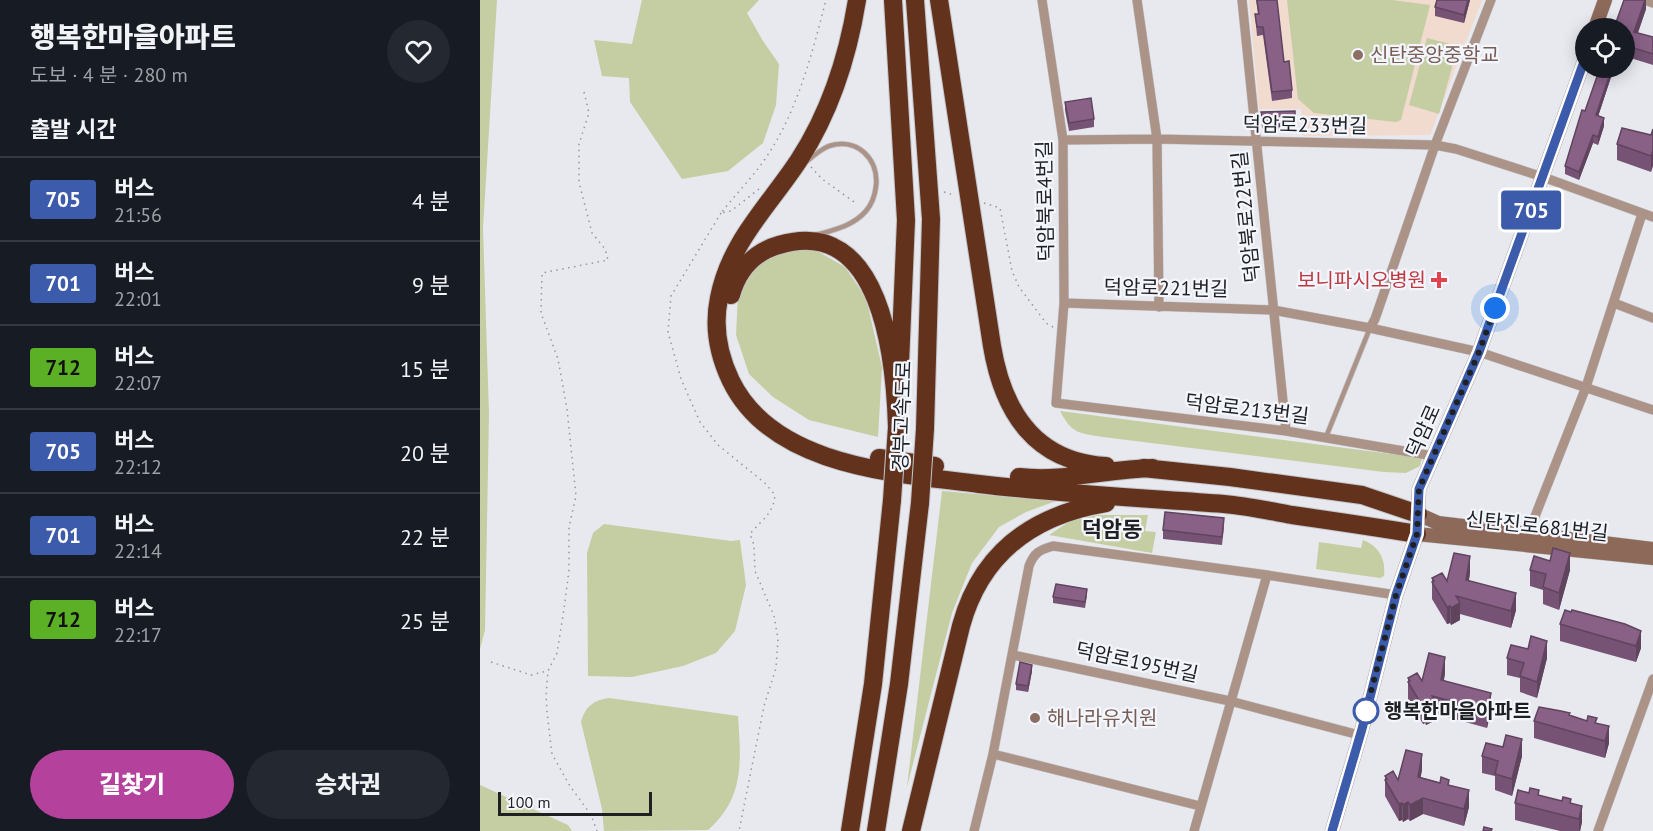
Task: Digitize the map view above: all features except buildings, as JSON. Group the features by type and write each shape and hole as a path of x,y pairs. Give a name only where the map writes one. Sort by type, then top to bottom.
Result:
{"highway":[{"path":"857,0 842,65 810,141 785,180 747,229 723,281 717,309 720,354 741,399 757,417 776,432 807,448 879,471 1032,491 1229,505 1417,534"},
{"name":"경부고속도로","path":"850,831 873,684 897,427 906,220 893,0"},
{"name":"경부고속도로","path":"876,831 899,684 920,503 925,429 931,219 915,0"},
{"path":"939,0 992,346 1003,390 1031,434 1048,449 1066,459 1097,466 1153,468 1362,495 1418,514"},
{"path":"897,427 894,377 888,337 879,302 870,283 849,258 832,247 813,242 794,242 764,250 748,263 733,287 728,316 730,347 743,381 758,400 788,426 828,445 866,456 1011,476 1050,479 1153,468"},
{"path":"911,831 961,626 980,579 1012,542 1034,526 1077,509 1140,498"}],"street":[{"name":"덕암북로4번길","path":"1042,0 1063,140 1064,303 1056,403"},
{"path":"1137,0 1157,139 1159,307"},
{"name":"덕암북로22번길","path":"1242,0 1286,431"},
{"path":"1370,328 1435,146 1491,0"},
{"path":"1599,18 1605,0"},
{"path":"1645,0 1653,3"},
{"name":"덕암로","path":"1332,831 1396,595 1417,534 1419,489 1479,352 1578,78"},
{"name":"덕암로233번길","path":"1063,140 1157,139 1435,146 1456,149 1542,177 1653,217"},
{"name":"신탄진로681번길","path":"1528,534 1586,387 1642,213"},
{"name":"덕암로221번길","path":"1064,303 1273,310 1479,352 1653,410"},
{"path":"1614,303 1653,318"},
{"name":"덕암로213번길","path":"1056,403 1286,431 1433,456"},
{"name":"신탄진로681번길","path":"1418,514 1438,523 1653,549"},
{"name":"신탄진로681번길","path":"1417,534 1653,558"},
{"path":"974,831 993,754 1029,566 1032,558 1040,550 1053,546 1396,595"},
{"path":"1194,831 1267,575"},
{"name":"덕암로195번길","path":"1012,655 1230,700 1359,735"},
{"path":"1598,831 1648,707 1653,679"},
{"path":"993,754 1200,806"}],"lane":[{"path":"785,180 819,152 839,144 850,145 862,150 871,159 876,172 873,199 868,210 838,229 794,242"},
{"path":"1326,437 1370,328"}],"path":[{"path":"739,831 764,706 776,668 778,639 774,616 755,571 754,545 750,534 770,514 775,495 766,484 718,445 700,422 681,379 668,332 670,296 722,213 765,160 788,117 815,45 826,0"},
{"path":"584,92 589,113 579,144 579,182 592,232 605,249 608,260 542,273 541,313 558,359 567,409 576,496 569,527 569,570 564,609 557,653 548,671 546,694 552,754 570,786 591,815 597,831"},
{"path":"809,165 822,179 857,204"},
{"path":"722,213 731,211 760,189"},
{"path":"935,189 958,196"},
{"path":"984,203 1000,208 1012,272 1019,287 1046,323 1062,331"},
{"path":"491,662 531,675 548,671"}],"shaded area":[{"name":"신탄중앙중학교","path":"1249,0 1482,0 1430,135 1303,136 1301,109 1259,109"}],"green space":[{"path":"480,0 497,0 483,228 489,414 485,630 480,649"},
{"path":"642,0 759,0 747,13 779,64 776,105 763,143 728,171 682,179 630,102 629,78 602,76 594,40 632,44"},
{"path":"1287,0 1392,0 1430,5 1401,120 1396,122 1314,113 1298,99"},
{"path":"1427,38 1458,46 1439,114 1409,105"},
{"path":"812,248 845,267 866,298 882,367 878,437 809,420 773,397 749,374 736,335 738,294 753,266 785,251"},
{"path":"1060,411 1422,458 1420,466 1406,473 1384,472 1103,437 1077,431 1068,424"},
{"path":"942,491 1056,501 1026,512 999,527 972,563 952,613 907,787"},
{"path":"1098,515 1148,515 1145,531 1156,532 1152,553 1049,535 1070,521"},
{"path":"604,524 731,541 740,540 746,585 735,631 716,653 683,666 632,677 588,676 587,553 593,533"},
{"path":"1363,540 1380,554 1384,564 1384,576 1380,578 1316,569 1319,542 1361,548"},
{"path":"609,698 738,716 740,763 735,791 720,818 708,830 604,831 602,809 581,722 590,705 598,700"},
{"path":"480,785 568,825 572,831 480,831"}],"bus line":[{"name":"705","path":"1332,831 1362,729 1396,595 1417,534 1419,489 1479,352 1578,78"}],"place":[{"name":"신탄중앙중학교","path":"1358,55"},
{"name":"보니파시오병원","path":"1439,280"},
{"name":"행복한마을아파트","path":"1366,711"},
{"name":"해나라유치원","path":"1035,718"}],"district":[{"name":"덕암동","path":"1112,529"}],"route":[{"path":"1366,711 1396,595 1417,534 1419,489 1479,352 1495,308"}]}
